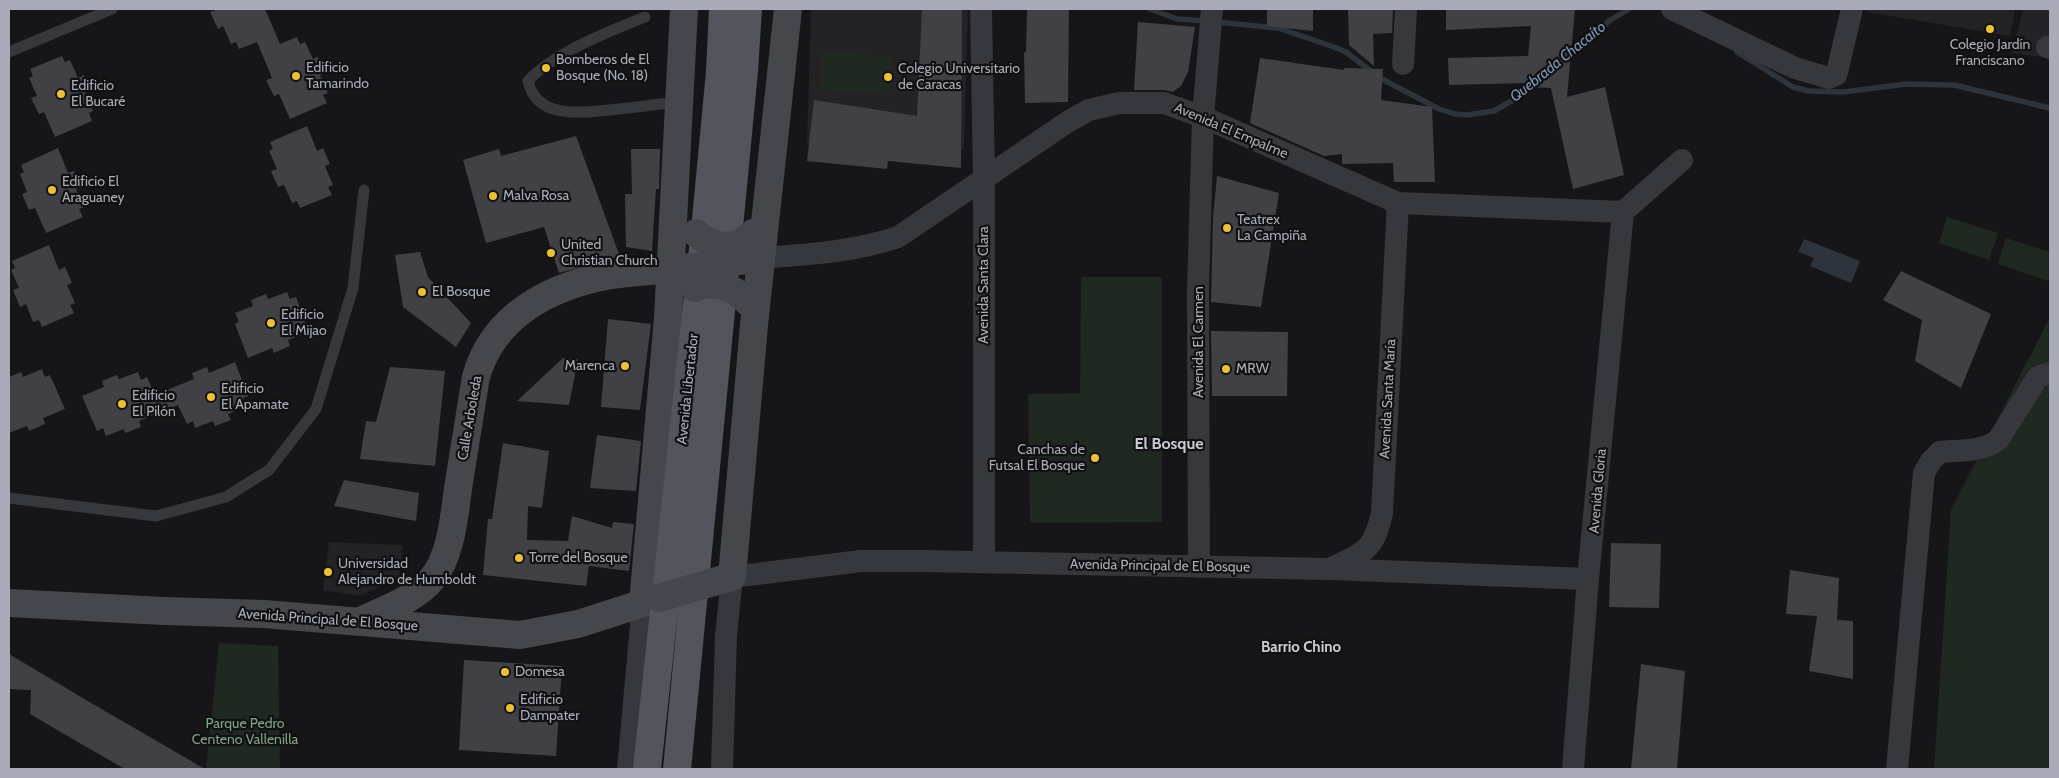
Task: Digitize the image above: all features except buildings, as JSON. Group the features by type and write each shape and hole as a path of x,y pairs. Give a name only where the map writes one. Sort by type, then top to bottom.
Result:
{"main road":[{"path":"684,9 674,213 687,275 700,286 720,284 730,288 752,307"},
{"path":"710,180 712,9"},
{"name":"Avenida Libertador","path":"647,769 710,180 720,72 723,9"},
{"name":"Avenida Libertador","path":"677,769 748,9"},
{"path":"737,142 752,111 760,79 767,9"},
{"path":"728,578 758,243 788,9"},
{"path":"674,213 706,241 717,246 758,243"},
{"path":"687,275 758,243"},
{"name":"Avenida Libertador","path":"651,601 669,304 687,275"},
{"name":"Calle Arboleda","path":"359,621 413,595 432,580 444,557 454,520 476,378 485,354 500,331 517,313 537,301 580,282 608,276 687,275"},
{"name":"Avenida Principal de El Bosque","path":"9,603 264,614 520,635 578,624 728,578"}],"street":[{"name":"Avenida Santa Clara","path":"981,9 984,180 984,562"},
{"name":"Avenida El Carmen","path":"1199,567 1203,117 1212,9"},
{"path":"1403,64 1406,9"},
{"path":"1672,9 1719,30 1762,54 1795,68 1829,78 1836,75 1852,9"},
{"name":"Avenida El Empalme","path":"758,243 830,253 869,246 898,237 984,180 1069,120 1088,110 1119,102 1164,103 1203,117 1398,203 1623,212"},
{"path":"1623,212 1682,160"},
{"name":"Avenida Santa María","path":"1329,569 1362,553 1378,535 1382,513 1398,203"},
{"name":"Avenida Gloria","path":"1573,769 1588,579 1623,212"},
{"path":"1897,769 1924,474 1931,461 1940,452 1980,448 1991,445 1998,440 2038,377 2050,373"},
{"name":"Avenida Principal de El Bosque","path":"728,578 861,561 1329,569 1588,579"},
{"path":"722,769 728,578"},
{"name":"Avenida Libertador","path":"628,769 651,601"}],"lane":[{"path":"9,52 112,9"},
{"path":"645,17 600,36 539,69 528,81 530,92 546,107 573,113 680,102"},
{"path":"9,498 156,516 226,497 269,470 316,409 353,288 364,190"}],"shaded area":[{"name":"Colegio Universitario de Caracas","path":"811,9 968,9 964,150 807,145"},
{"name":"Colegio Jardín Franciscano","path":"1868,9 2015,9 2010,36 1867,12"},
{"path":"2023,9 2050,9 2050,58 2012,53"},
{"path":"1804,239 1860,261 1851,283 1810,266 1814,258 1798,252"},
{"path":"329,542 403,545 399,579 359,596 323,590"}],"green space":[{"path":"822,51 893,56 890,95 819,90"},
{"path":"1947,217 1998,233 1989,260 1939,243"},
{"path":"2006,238 2050,252 2050,275 2048,281 1998,264"},
{"name":"Canchas de Futsal El Bosque","path":"1081,277 1162,277 1162,522 1030,523 1028,394 1080,393"},
{"path":"2050,317 2050,769 1934,769 1951,510"},
{"name":"Parque Pedro Centeno Vallenilla","path":"219,643 278,646 280,769 206,769"}],"waterway":[{"name":"Quebrada Chacaíto","path":"1150,9 1177,19 1207,21"},
{"name":"Quebrada Chacaíto","path":"1566,59 1609,21 1629,9"},
{"name":"Quebrada Chacaíto","path":"1216,22 1278,28 1334,47 1346,52 1380,78 1439,109 1455,114 1467,115 1494,111 1539,83"},
{"name":"Quebrada Chacaíto","path":"1737,52 1793,87 1809,91 1843,92 1906,84 1954,85 2050,108"}],"place":[{"name":"Colegio Jardín Franciscano","path":"1990,29"},
{"name":"Bomberos de El Bosque (No. 18)","path":"546,68"},
{"name":"Edificio Tamarindo","path":"296,76"},
{"name":"Colegio Universitario de Caracas","path":"888,77"},
{"name":"Edificio El Bucaré","path":"61,94"},
{"name":"Edificio El Araguaney","path":"52,190"},
{"name":"Malva Rosa","path":"493,196"},
{"name":"Teatrex La Campiña","path":"1227,228"},
{"name":"United Christian Church","path":"551,253"},
{"name":"El Bosque","path":"422,292"},
{"name":"Edificio El Mijao","path":"271,323"},
{"name":"Marenca","path":"625,366"},
{"name":"MRW","path":"1226,369"},
{"name":"Edificio El Apamate","path":"211,397"},
{"name":"Edificio El Pilón","path":"122,404"},
{"name":"Canchas de Futsal El Bosque","path":"1095,458"},
{"name":"Torre del Bosque","path":"519,558"},
{"name":"Universidad Alejandro de Humboldt","path":"328,572"},
{"name":"Domesa","path":"505,672"},
{"name":"Edificio Dampater","path":"510,708"}],"district":[{"name":"El Bosque","path":"1169,444"},
{"name":"Barrio Chino","path":"1301,648"}]}
